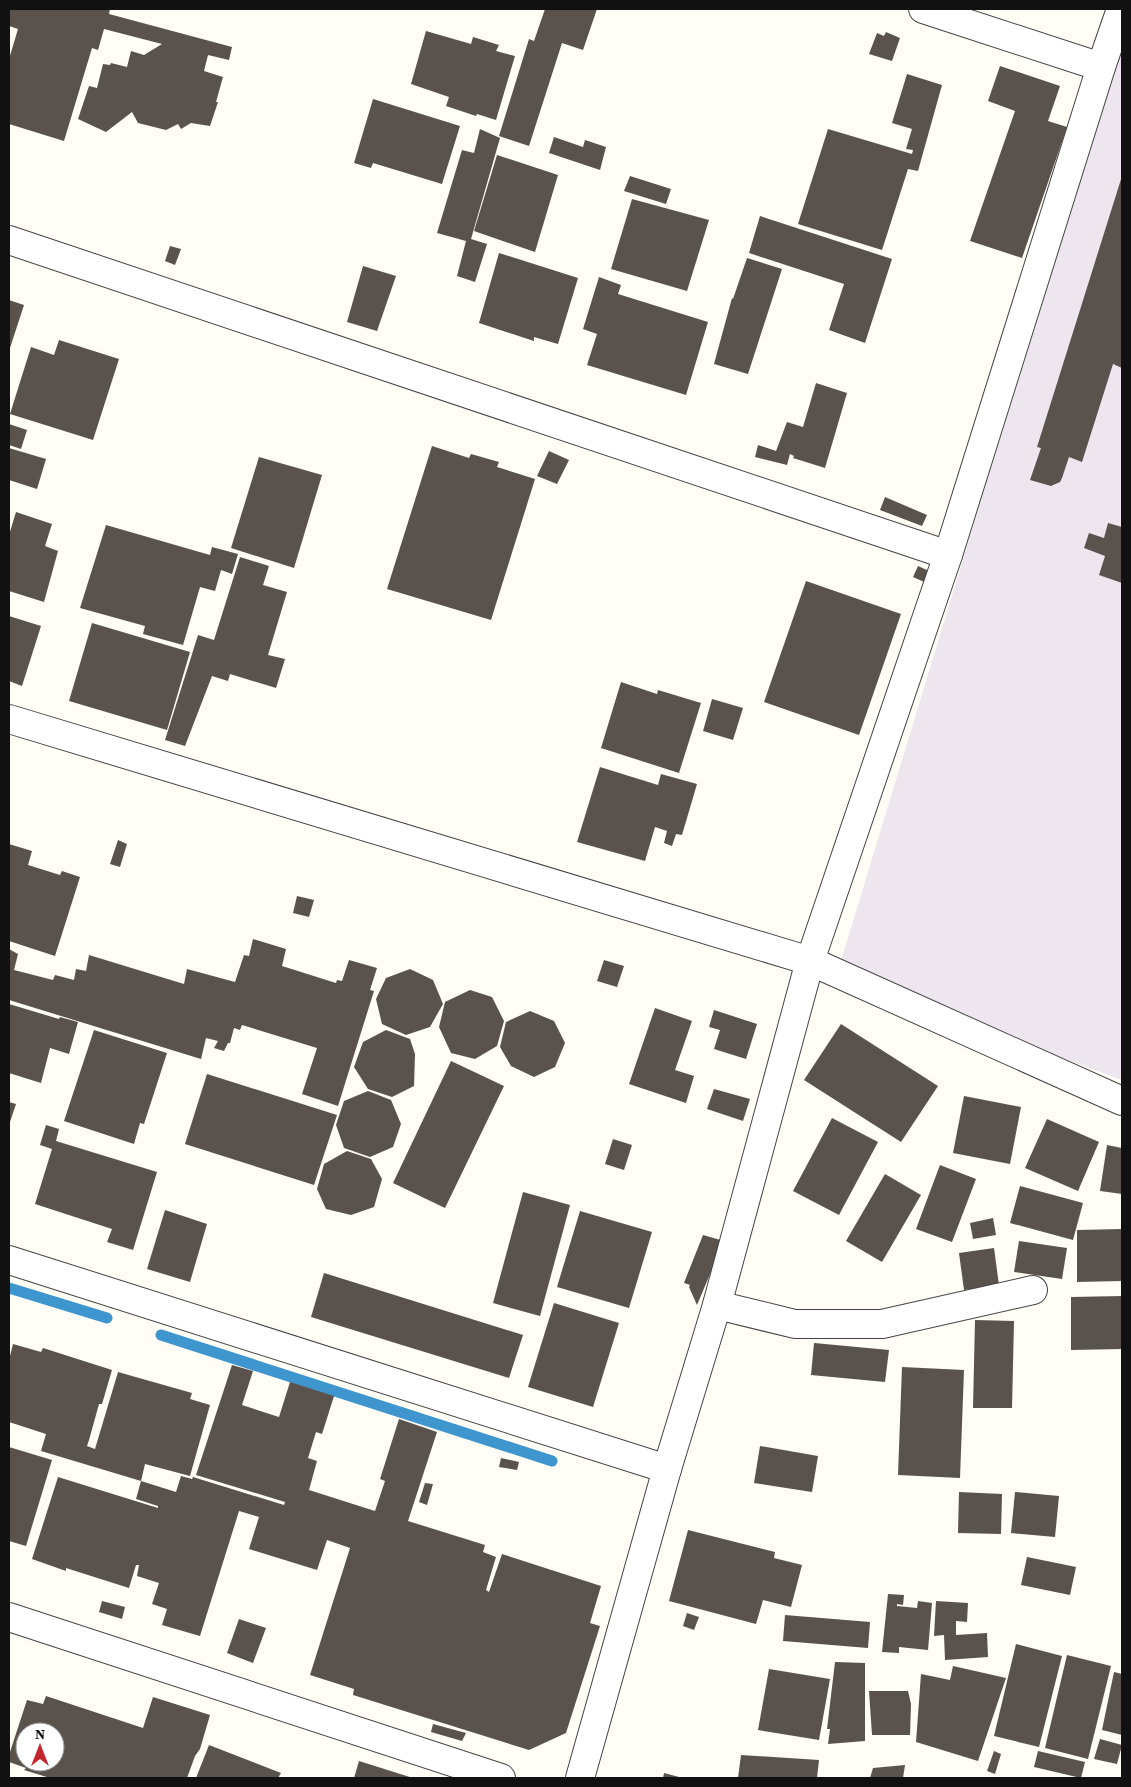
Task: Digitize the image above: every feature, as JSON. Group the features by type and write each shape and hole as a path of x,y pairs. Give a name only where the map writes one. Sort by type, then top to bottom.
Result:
{"street":[{"path":"923,9 1101,67"},
{"path":"580,1778 667,1469 716,1305 810,962 948,555 1101,67 1121,9"},
{"path":"9,240 948,555"},
{"path":"9,719 810,962 1122,1101"},
{"path":"9,1260 667,1469"},
{"path":"716,1305 795,1324 882,1324 1033,1290"},
{"path":"9,1617 501,1778"}],"shaded area":[{"path":"1122,49 1122,1080 837,974 1102,102"}],"building":[{"path":"9,9 110,9 109,14 232,47 229,60 208,55 204,71 223,77 216,102 218,102 210,126 191,123 181,129 178,124 166,130 138,123 132,112 106,132 78,119 89,86 97,88 103,64 110,65 111,63 127,67 131,51 144,55 162,44 104,29 98,50 92,48 64,141 9,124 9,59 18,29 9,26"},
{"path":"545,9 597,9 583,50 562,43 529,146 499,136 529,39 534,41"},
{"path":"426,31 471,44 473,37 499,45 496,51 515,56 496,120 477,114 476,116 446,106 449,97 411,84"},
{"path":"886,32 900,38 892,61 869,54 877,33 884,36"},
{"path":"1000,66 1060,86 1048,121 1067,127 1022,258 970,241 1015,111 988,101"},
{"path":"907,74 942,85 918,171 908,169 882,250 798,224 828,129 912,154 913,150 906,149 912,129 892,123"},
{"path":"373,99 460,126 442,184 373,163 371,168 354,163"},
{"path":"480,129 500,138 471,239 487,244 475,282 457,276 466,241 437,233 462,150 474,153"},
{"path":"554,137 583,147 585,140 606,147 600,170 549,153"},
{"path":"497,155 558,175 535,252 474,231"},
{"path":"630,176 671,189 666,204 624,191"},
{"path":"1122,176 1122,368 1113,364 1082,462 1069,457 1060,482 1051,486 1030,480 1041,448 1037,447"},
{"path":"632,199 709,220 687,291 611,269"},
{"path":"760,216 892,259 865,343 829,330 844,284 749,253"},
{"path":"170,246 181,249 175,265 165,261"},
{"path":"499,253 578,278 558,344 534,337 534,341 479,323"},
{"path":"747,258 782,269 748,374 714,364 732,298"},
{"path":"363,266 396,276 377,331 347,322"},
{"path":"599,277 621,285 618,294 708,322 686,395 587,365 597,334 583,329"},
{"path":"9,300 24,305 9,351"},
{"path":"59,340 119,359 93,440 10,414 31,347 54,355"},
{"path":"816,383 847,393 825,468 793,458 794,456 790,454 787,465 755,457 758,445 776,451 787,422 803,427"},
{"path":"9,424 27,430 21,449 9,445"},
{"path":"432,446 469,458 471,454 499,462 497,467 535,479 491,620 387,589"},
{"path":"9,448 46,459 37,489 9,480"},
{"path":"549,451 569,460 557,484 537,476"},
{"path":"259,457 322,475 294,568 231,548"},
{"path":"885,497 927,515 922,526 880,510"},
{"path":"16,512 52,524 45,546 58,551 44,602 9,591 9,535"},
{"path":"1108,523 1122,527 1122,583 1099,575 1105,556 1084,548 1089,533 1104,538"},
{"path":"106,525 210,555 212,547 238,554 232,574 221,570 215,591 200,587 183,645 143,634 145,626 80,608"},
{"path":"240,557 269,566 263,585 287,592 268,655 285,659 276,688 230,674 228,681 212,676 185,746 165,740 198,635 214,640"},
{"path":"918,566 938,575 933,586 913,577"},
{"path":"806,581 901,614 859,735 764,702"},
{"path":"9,616 41,626 22,686 9,681"},
{"path":"92,623 190,652 167,730 69,701"},
{"path":"621,682 657,694 658,690 701,703 679,773 601,748"},
{"path":"712,699 743,708 733,740 703,731"},
{"path":"600,767 658,785 661,774 697,784 682,835 676,834 672,846 664,843 667,831 655,827 645,861 577,842"},
{"path":"118,840 127,844 120,867 110,864"},
{"path":"9,844 32,851 28,865 60,875 62,871 80,877 55,956 9,941"},
{"path":"297,896 314,900 309,917 293,913"},
{"path":"253,939 286,949 282,966 336,983 337,980 342,981 349,960 377,968 370,990 374,991 338,1106 302,1094 317,1048 242,1025 240,1030 234,1028 230,1043 228,1043 224,1051 214,1048 218,1041 206,1038 201,1059 9,1000 9,949 18,954 14,970 53,980 55,975 74,980 76,969 86,971 89,955 184,984 187,969 235,982 244,955 249,956"},
{"path":"604,960 624,966 617,987 597,981"},
{"path":"410,969 433,980 443,1004 430,1027 406,1035 382,1024 376,999 386,978"},
{"path":"470,990 492,997 504,1021 497,1046 475,1059 451,1053 439,1027 445,1002"},
{"path":"9,1004 59,1019 60,1017 78,1022 69,1054 50,1048 41,1083 9,1073"},
{"path":"655,1008 692,1021 675,1070 694,1076 686,1103 629,1084"},
{"path":"714,1010 757,1024 746,1059 714,1049 720,1030 709,1027"},
{"path":"530,1011 554,1021 565,1043 555,1067 534,1077 511,1066 500,1047 506,1022"},
{"path":"841,1024 938,1086 901,1142 804,1080"},
{"path":"94,1030 167,1053 144,1124 140,1123 134,1144 64,1121"},
{"path":"386,1030 410,1039 415,1054 414,1086 392,1097 368,1089 354,1067 363,1042"},
{"path":"451,1061 504,1086 445,1208 393,1183"},
{"path":"207,1074 337,1115 314,1185 185,1144"},
{"path":"714,1089 750,1099 743,1121 707,1109"},
{"path":"368,1091 391,1100 401,1124 393,1147 370,1157 344,1148 336,1125 344,1101"},
{"path":"964,1096 1021,1107 1010,1164 953,1153"},
{"path":"9,1102 16,1104 9,1125"},
{"path":"832,1118 878,1142 839,1215 793,1191"},
{"path":"1047,1119 1099,1142 1078,1191 1025,1168"},
{"path":"46,1125 59,1129 56,1141 157,1172 133,1250 107,1242 112,1229 35,1204 52,1149 40,1145"},
{"path":"613,1139 632,1145 624,1170 605,1164"},
{"path":"1107,1145 1122,1148 1122,1194 1100,1191"},
{"path":"347,1151 371,1159 382,1179 374,1207 351,1215 326,1209 317,1189 324,1164"},
{"path":"940,1165 976,1179 952,1242 916,1229"},
{"path":"885,1174 921,1195 882,1262 846,1241"},
{"path":"1020,1186 1083,1203 1073,1240 1010,1223"},
{"path":"523,1192 570,1205 540,1316 493,1303"},
{"path":"165,1210 207,1224 190,1282 147,1269"},
{"path":"580,1211 652,1232 629,1308 557,1287"},
{"path":"993,1218 996,1235 973,1239 970,1223"},
{"path":"1122,1229 1122,1281 1077,1282 1077,1230"},
{"path":"703,1235 724,1241 697,1305 689,1287 690,1285 684,1283"},
{"path":"1019,1241 1067,1248 1062,1279 1014,1272"},
{"path":"994,1248 999,1285 964,1290 959,1253"},
{"path":"324,1273 523,1335 509,1378 311,1317"},
{"path":"1122,1296 1122,1349 1071,1350 1071,1297"},
{"path":"554,1303 619,1323 593,1407 528,1387"},
{"path":"975,1320 1014,1321 1012,1408 973,1408"},
{"path":"814,1343 889,1350 885,1382 811,1375"},
{"path":"13,1344 41,1352 43,1348 112,1370 102,1404 99,1404 87,1446 95,1449 118,1372 192,1393 190,1399 210,1405 190,1476 145,1464 141,1481 41,1451 46,1434 9,1422 9,1360"},
{"path":"232,1365 253,1371 242,1405 279,1417 290,1382 334,1396 322,1434 316,1432 308,1458 317,1461 309,1490 375,1511 385,1481 380,1479 399,1419 437,1432 408,1521 485,1545 483,1552 496,1557 486,1590 489,1592 502,1554 601,1586 590,1623 600,1626 566,1733 529,1750 353,1695 354,1689 310,1675 350,1548 327,1540 317,1570 249,1549 259,1517 239,1511 200,1636 162,1625 167,1609 152,1604 159,1583 137,1576 139,1565 136,1565 129,1588 66,1568 66,1571 32,1559 58,1477 158,1508 158,1506 136,1499 141,1481 176,1492 181,1476 192,1479 193,1477 284,1505 285,1502 196,1475"},
{"path":"902,1367 964,1370 960,1478 898,1475"},
{"path":"760,1446 818,1456 812,1492 754,1483"},
{"path":"9,1447 52,1460 26,1546 9,1541"},
{"path":"501,1458 519,1462 517,1470 499,1467"},
{"path":"425,1483 433,1484 427,1505 419,1502"},
{"path":"959,1492 1002,1494 1001,1534 958,1533"},
{"path":"1015,1492 1059,1496 1055,1537 1011,1533"},
{"path":"688,1530 775,1552 774,1558 802,1565 791,1607 763,1600 756,1624 669,1601"},
{"path":"1027,1557 1076,1567 1070,1595 1021,1585"},
{"path":"888,1594 904,1595 903,1605 897,1604 897,1606 917,1608 918,1601 932,1603 928,1650 899,1647 899,1653 882,1652"},
{"path":"102,1601 125,1607 122,1619 99,1612"},
{"path":"936,1601 968,1603 967,1622 956,1621 956,1635 987,1633 988,1657 945,1660 944,1635 934,1636"},
{"path":"687,1613 699,1617 694,1630 683,1626"},
{"path":"785,1615 870,1622 868,1648 783,1641"},
{"path":"239,1619 266,1628 253,1663 227,1653"},
{"path":"1016,1644 1062,1656 1039,1747 994,1736"},
{"path":"1067,1655 1111,1666 1088,1759 1045,1748"},
{"path":"835,1662 865,1663 865,1741 828,1744 830,1729 827,1729"},
{"path":"953,1666 1006,1678 978,1761 916,1742 921,1674 950,1680"},
{"path":"769,1669 830,1679 819,1740 758,1730"},
{"path":"1114,1672 1122,1674 1122,1735 1102,1730"},
{"path":"869,1691 908,1691 911,1704 910,1735 872,1735"},
{"path":"46,1696 143,1728 153,1697 210,1715 200,1749 195,1756 187,1778 50,1778 30,1772 65,1772 65,1722 20,1722 27,1700 43,1704"},
{"path":"433,1724 466,1733 462,1741 431,1732"},
{"path":"15,1737 15,1764 9,1762 9,1755"},
{"path":"1100,1739 1122,1745 1117,1764 1094,1759"},
{"path":"209,1745 281,1773 278,1778 196,1778"},
{"path":"994,1751 1001,1754 995,1774 987,1771"},
{"path":"1038,1751 1085,1762 1081,1778 1034,1767"},
{"path":"741,1755 819,1760 817,1778 738,1778"},
{"path":"359,1761 413,1778 354,1778"},
{"path":"905,1765 903,1778 870,1778 873,1768"},
{"path":"664,1773 683,1778 663,1778"}],"waterway":[{"path":"9,1288 107,1318"},
{"path":"161,1335 552,1461"}]}
